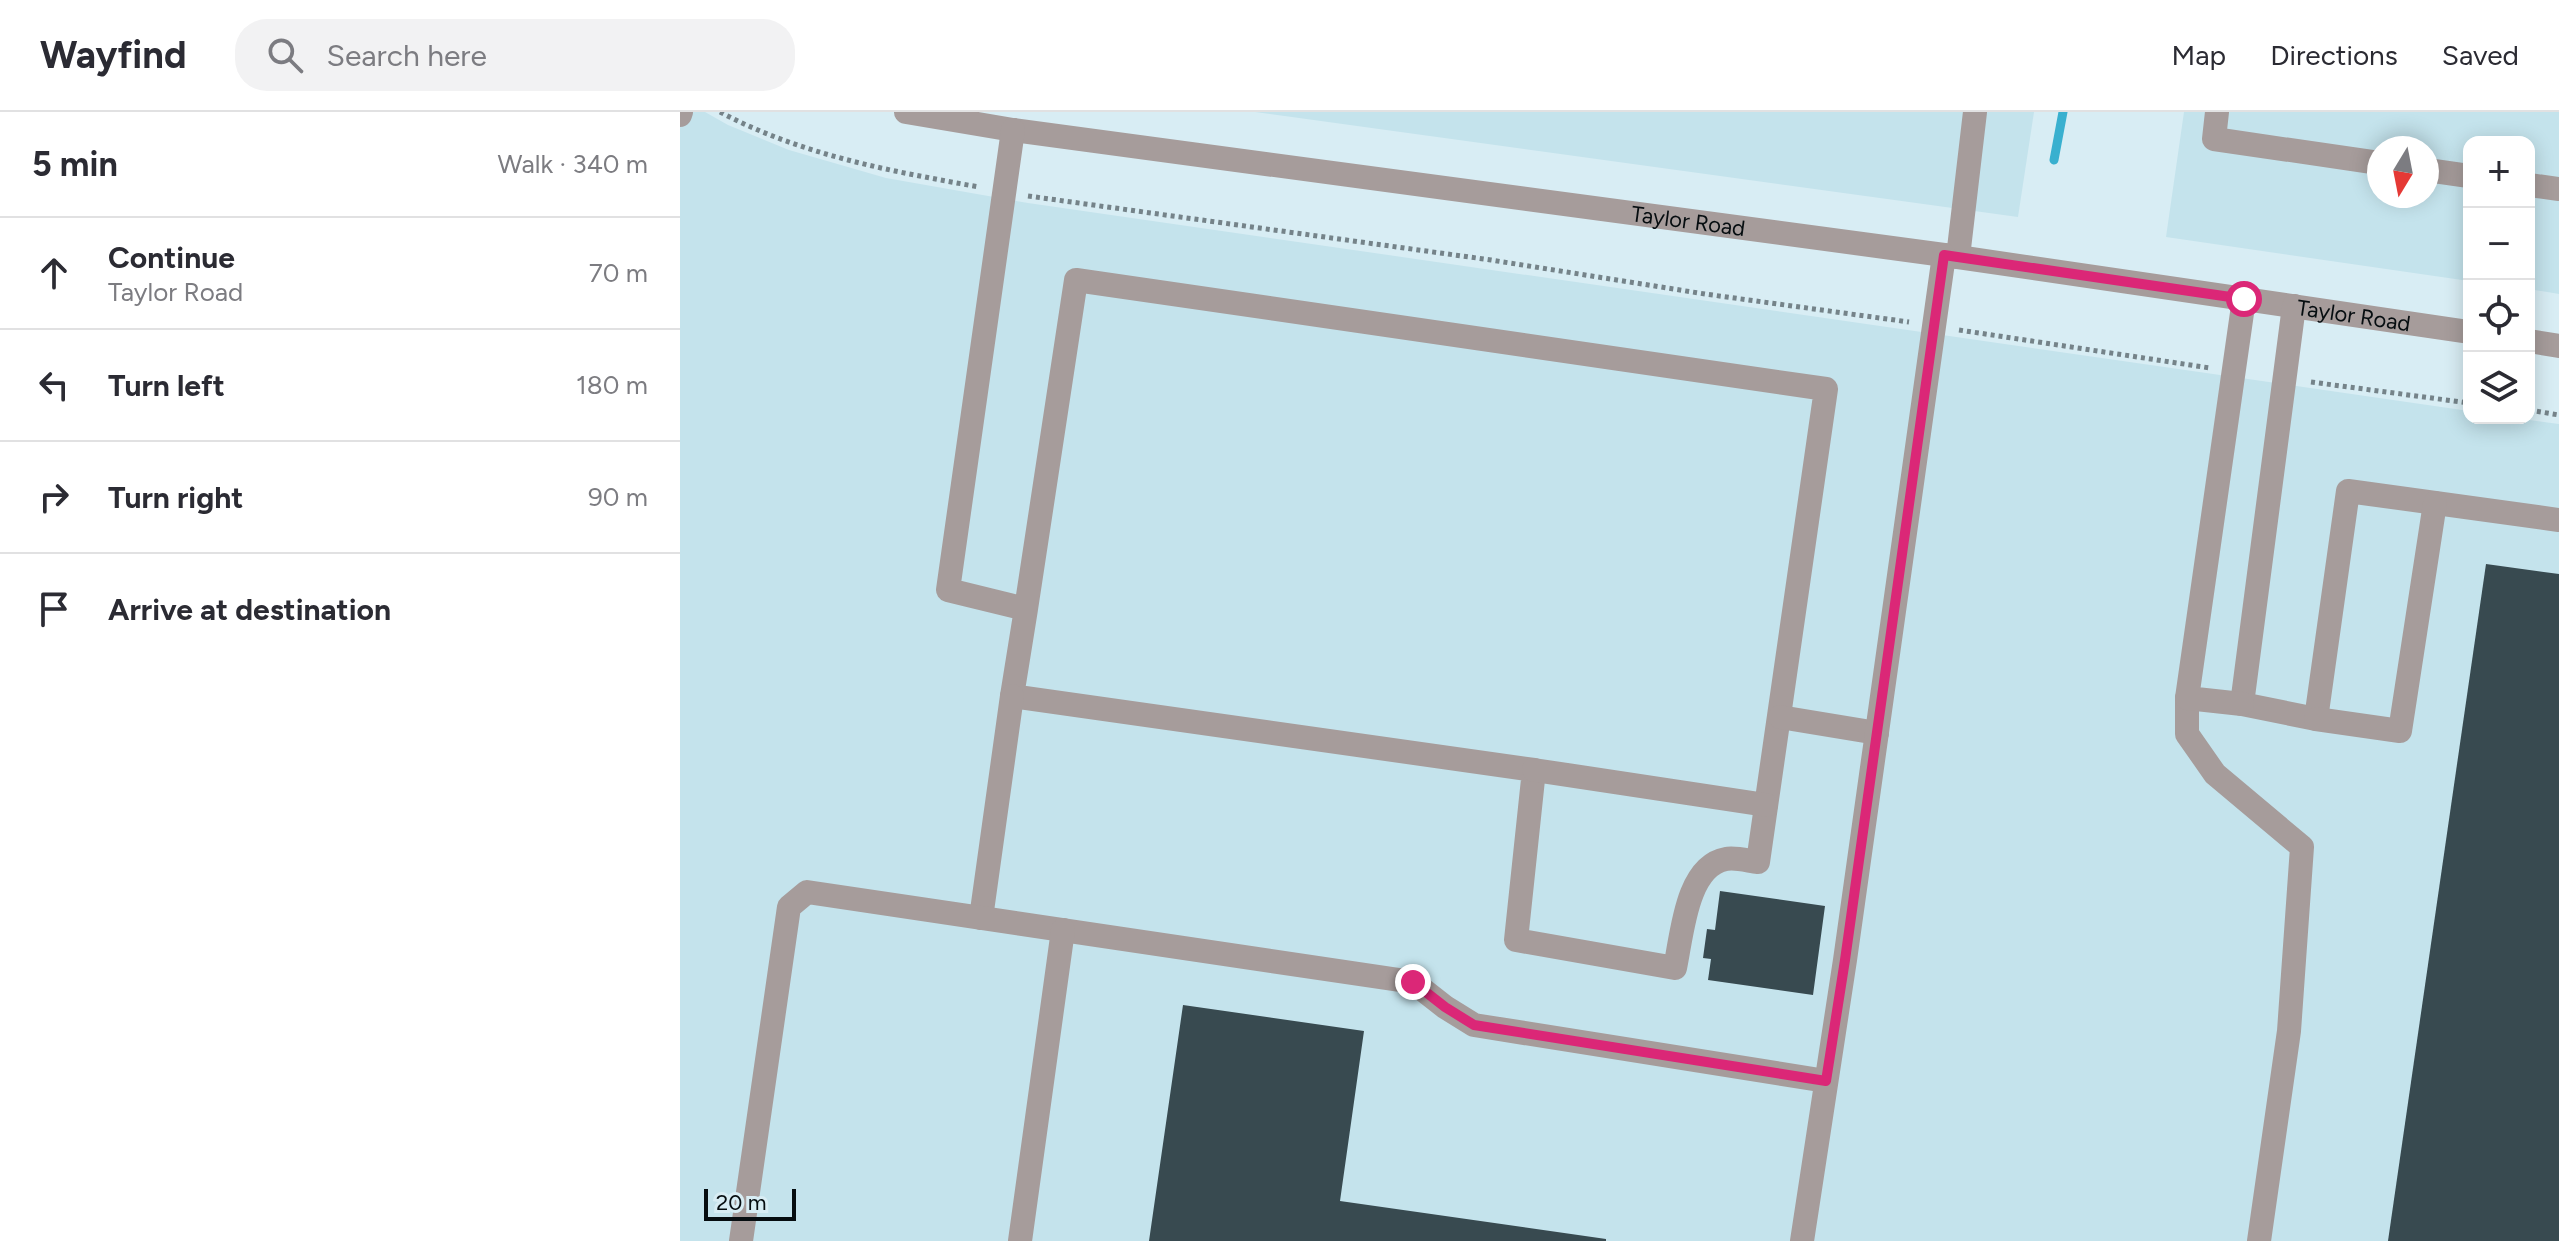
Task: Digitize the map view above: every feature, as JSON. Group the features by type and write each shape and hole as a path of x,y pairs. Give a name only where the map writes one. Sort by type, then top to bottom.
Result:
{"street":[{"name":"Taylor Road","path":"906,112 1013,130 1951,256 2463,331"},
{"path":"1802,1241 1845,960 1934,325 1951,256 1975,112"},
{"path":"2217,112 2214,139 2367,161"},
{"path":"1013,130 948,590 1026,609"},
{"path":"2439,172 2463,175"},
{"path":"2535,186 2559,189"},
{"path":"981,918 1076,280 1826,389 1758,862 1726,859 1705,870 1693,886 1675,968 1516,940 1534,770"},
{"path":"2244,299 2187,698 2187,734 2215,774 2302,847 2289,1031 2259,1241"},
{"path":"2242,704 2294,306"},
{"path":"2535,342 2559,346"},
{"path":"2316,719 2348,491 2559,520"},
{"path":"2187,698 2242,704 2400,731 2435,503"},
{"path":"1012,696 1766,805"},
{"path":"1780,717 1877,733"},
{"path":"741,1241 789,907 807,892 1413,982 1474,1025 1826,1081"},
{"path":"1020,1241 1063,930"}],"path":[{"path":"720,112 804,148 864,165 1004,191 1934,325 2233,372"},
{"path":"2285,377 2463,402"},
{"path":"2535,411 2559,415"}],"shaded area":[{"path":"680,112 705,112 789,150 886,178 1028,203 2463,410 2463,424 2535,424 2535,421 2559,424 2559,1241 680,1241"},
{"path":"1255,112 2034,112 2018,217"},
{"path":"2184,112 2559,112 2559,294 2535,290 2535,136 2463,136 2463,280 2166,237"}],"building":[{"path":"2486,564 2559,574 2559,1241 2388,1241"},
{"path":"1720,891 1825,906 1813,995 1708,980 1711,959 1703,958 1707,929 1715,930"},
{"path":"1183,1005 1364,1031 1340,1201 1606,1241 1149,1241"}],"waterway":[{"path":"2054,160 2063,112"}],"route":[{"path":"1413,982 1474,1025 1826,1081 1944,255 2244,299"}]}
